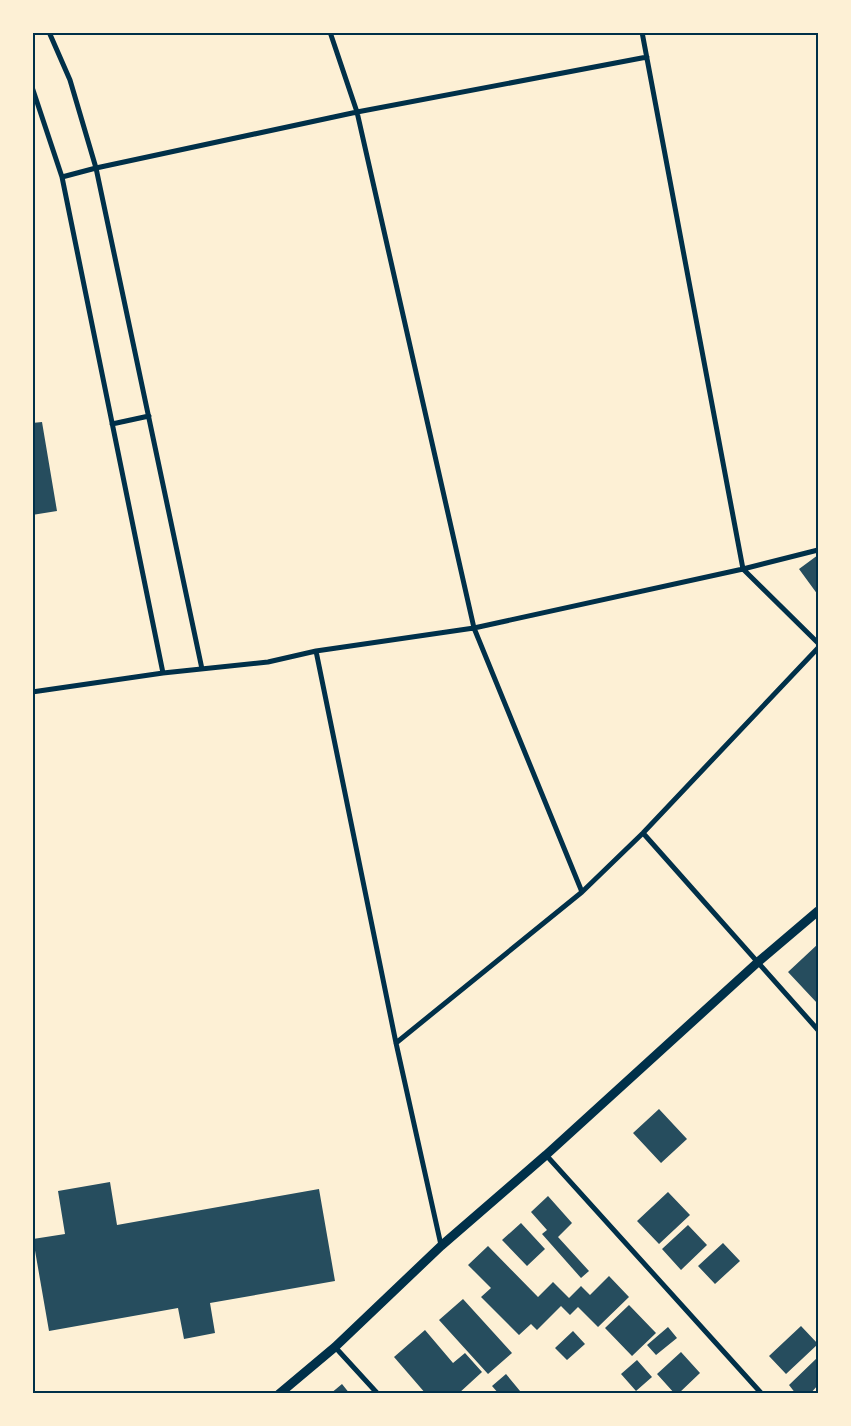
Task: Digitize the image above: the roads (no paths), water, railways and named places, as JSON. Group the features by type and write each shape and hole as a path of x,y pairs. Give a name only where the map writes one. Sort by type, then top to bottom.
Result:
{"street":[{"path":"49,32 70,80 96,168 202,669"},
{"path":"330,32 357,112 474,628 582,892"},
{"path":"642,32 743,569 818,643"},
{"path":"62,177 357,112 647,57"},
{"path":"32,87 62,177 163,673"},
{"path":"112,424 149,416"},
{"path":"32,692 163,673 268,662 316,651 474,628 743,569 818,550"},
{"path":"396,1043 582,892 643,834 818,648"},
{"path":"316,651 396,1043 441,1246"},
{"path":"643,834 818,1030"},
{"path":"279,1394 335,1347 441,1246 546,1155 758,962 818,911"},
{"path":"546,1155 762,1394"},
{"path":"335,1347 378,1394"}]}
